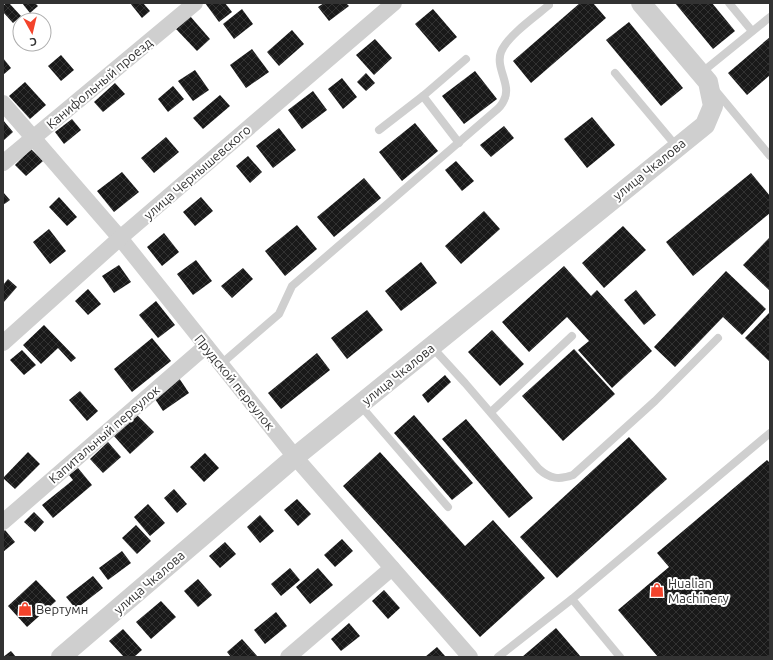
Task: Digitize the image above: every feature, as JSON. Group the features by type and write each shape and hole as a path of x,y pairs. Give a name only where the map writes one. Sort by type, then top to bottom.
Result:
{"street":[{"name":"Канифольный проезд","path":"3,163 195,3"},
{"name":"улица Чернышевского","path":"3,343 120,238 394,3"},
{"path":"641,3 704,78"},
{"name":"улица Чкалова","path":"62,657 295,457 704,125 713,106 704,78"},
{"name":"Прудской переулок","path":"3,103 120,238 295,457 470,657"},
{"name":"Капитальный переулок","path":"3,522 206,346"},
{"path":"288,657 392,568"}],"lane":[{"path":"221,364 279,314 292,286 459,143 494,112 505,100 506,85 500,67 500,53 508,40 549,5 548,3"},
{"path":"729,3 752,31"},
{"path":"770,17 752,31 704,78 770,156"},
{"path":"379,130 423,96 466,59"},
{"path":"616,73 677,147"},
{"path":"423,96 459,143"},
{"path":"490,412 572,336"},
{"path":"431,347 465,383 547,476 564,478 573,474 655,401 718,338"},
{"path":"359,405 448,507"},
{"path":"498,657 572,599 770,432"},
{"path":"572,599 620,657"}],"building":[{"path":"6,3 9,3 17,12 12,12 12,22 3,12 3,6"},
{"path":"22,3 35,3 38,6 29,12"},
{"path":"130,3 143,3 150,11 142,18"},
{"path":"205,3 225,3 232,12 219,22"},
{"path":"324,3 346,3 349,6 329,21 318,7"},
{"path":"580,3 593,3 606,18 531,83 513,61"},
{"path":"675,3 712,3 735,31 713,49"},
{"path":"242,9 253,24 234,39 223,24"},
{"path":"433,9 457,37 439,52 415,24"},
{"path":"190,16 210,39 197,51 176,29"},
{"path":"629,22 683,88 661,106 606,40"},
{"path":"292,30 304,44 279,66 267,52"},
{"path":"770,37 770,75 747,95 728,73"},
{"path":"375,39 392,58 374,75 356,55"},
{"path":"252,49 269,72 246,88 230,65"},
{"path":"61,55 74,70 61,81 48,66"},
{"path":"3,58 11,68 3,75"},
{"path":"195,70 209,90 193,101 178,81"},
{"path":"475,71 497,99 464,124 442,96"},
{"path":"366,73 375,83 366,91 357,82"},
{"path":"342,78 357,97 343,109 328,89"},
{"path":"25,82 46,105 30,119 9,96"},
{"path":"115,83 125,94 103,112 94,102"},
{"path":"173,86 184,99 168,112 158,99"},
{"path":"313,91 327,110 302,129 288,110"},
{"path":"220,95 230,106 203,129 193,118"},
{"path":"592,117 615,145 587,168 564,139"},
{"path":"72,119 81,130 64,144 55,132"},
{"path":"3,120 13,132 3,141"},
{"path":"415,123 438,151 402,181 379,152"},
{"path":"504,126 514,138 491,157 480,145"},
{"path":"279,128 296,150 273,168 256,146"},
{"path":"166,137 179,152 154,173 141,158"},
{"path":"31,149 43,161 26,176 15,165"},
{"path":"248,156 262,172 250,183 236,166"},
{"path":"456,161 474,181 462,191 445,170"},
{"path":"122,172 139,192 114,212 97,191"},
{"path":"751,173 770,196 770,213 693,276 666,242"},
{"path":"364,178 381,198 334,237 317,217"},
{"path":"3,192 10,200 3,205"},
{"path":"59,197 77,217 67,226 49,207"},
{"path":"201,197 213,211 195,226 183,212"},
{"path":"484,211 500,229 461,264 445,246"},
{"path":"297,225 317,249 285,276 265,251"},
{"path":"623,226 646,250 604,288 582,263"},
{"path":"49,229 66,251 50,264 33,242"},
{"path":"164,233 179,252 162,266 147,247"},
{"path":"770,237 770,291 743,265"},
{"path":"196,260 212,281 193,295 177,274"},
{"path":"421,262 437,283 401,311 385,291"},
{"path":"119,265 131,282 114,293 102,276"},
{"path":"564,266 591,296 597,290 652,351 612,388 578,350 589,341 567,317 529,352 502,322"},
{"path":"243,268 253,279 232,298 221,286"},
{"path":"726,271 766,309 742,335 723,317 675,367 654,347"},
{"path":"8,279 17,287 3,303 3,285"},
{"path":"88,289 101,304 88,315 75,301"},
{"path":"636,290 656,315 644,325 624,300"},
{"path":"156,301 175,325 158,338 139,315"},
{"path":"367,310 383,330 347,359 331,338"},
{"path":"770,312 770,362 745,338"},
{"path":"44,325 76,358 71,362 58,348 41,364 23,345"},
{"path":"492,330 524,364 500,386 468,352"},
{"path":"152,338 171,361 132,392 114,369"},
{"path":"574,349 615,394 563,441 522,396"},
{"path":"22,350 36,365 24,375 10,360"},
{"path":"317,353 330,370 281,409 268,393"},
{"path":"445,375 451,382 428,403 422,395"},
{"path":"179,378 189,393 163,411 153,396"},
{"path":"80,391 98,411 87,421 69,400"},
{"path":"137,415 154,432 130,454 114,436"},
{"path":"414,415 473,483 452,500 394,433"},
{"path":"466,419 533,498 509,518 442,439"},
{"path":"629,437 667,479 557,578 520,537"},
{"path":"108,442 121,457 103,473 90,459"},
{"path":"28,452 40,464 15,489 3,478"},
{"path":"380,452 465,546 493,520 545,578 480,637 343,486"},
{"path":"205,453 219,468 204,482 190,467"},
{"path":"767,460 770,463 770,656 658,657 618,610 669,567 657,553"},
{"path":"78,468 92,485 53,518 42,505 73,480 69,475"},
{"path":"174,489 187,504 177,513 164,498"},
{"path":"297,499 311,514 298,526 284,510"},
{"path":"148,504 165,523 150,536 134,517"},
{"path":"34,512 44,522 35,532 24,522"},
{"path":"260,515 274,531 260,543 247,527"},
{"path":"136,525 151,541 137,554 122,538"},
{"path":"5,530 15,542 3,552 3,532"},
{"path":"342,539 353,551 335,567 324,555"},
{"path":"225,542 236,554 220,568 209,556"},
{"path":"122,551 131,563 108,580 99,568"},
{"path":"290,568 300,580 281,596 271,584"},
{"path":"318,568 333,585 310,604 296,587"},
{"path":"93,576 103,588 76,609 66,597"},
{"path":"198,579 212,595 198,607 184,591"},
{"path":"36,580 56,601 27,627 8,606"},
{"path":"384,590 400,608 388,619 372,601"},
{"path":"161,601 176,617 151,639 136,622"},
{"path":"276,612 287,626 265,644 254,630"},
{"path":"349,623 360,636 341,651 331,639"},
{"path":"556,628 581,657 522,657"},
{"path":"123,629 142,650 134,657 124,657 109,641"},
{"path":"242,639 258,657 231,657 227,652"},
{"path":"437,647 445,656 425,657"},
{"path":"11,651 16,657 3,657"}],"place":[{"name":"Hualian Machinery","path":"657,590"},
{"name":"Вертумн","path":"25,609"}]}
